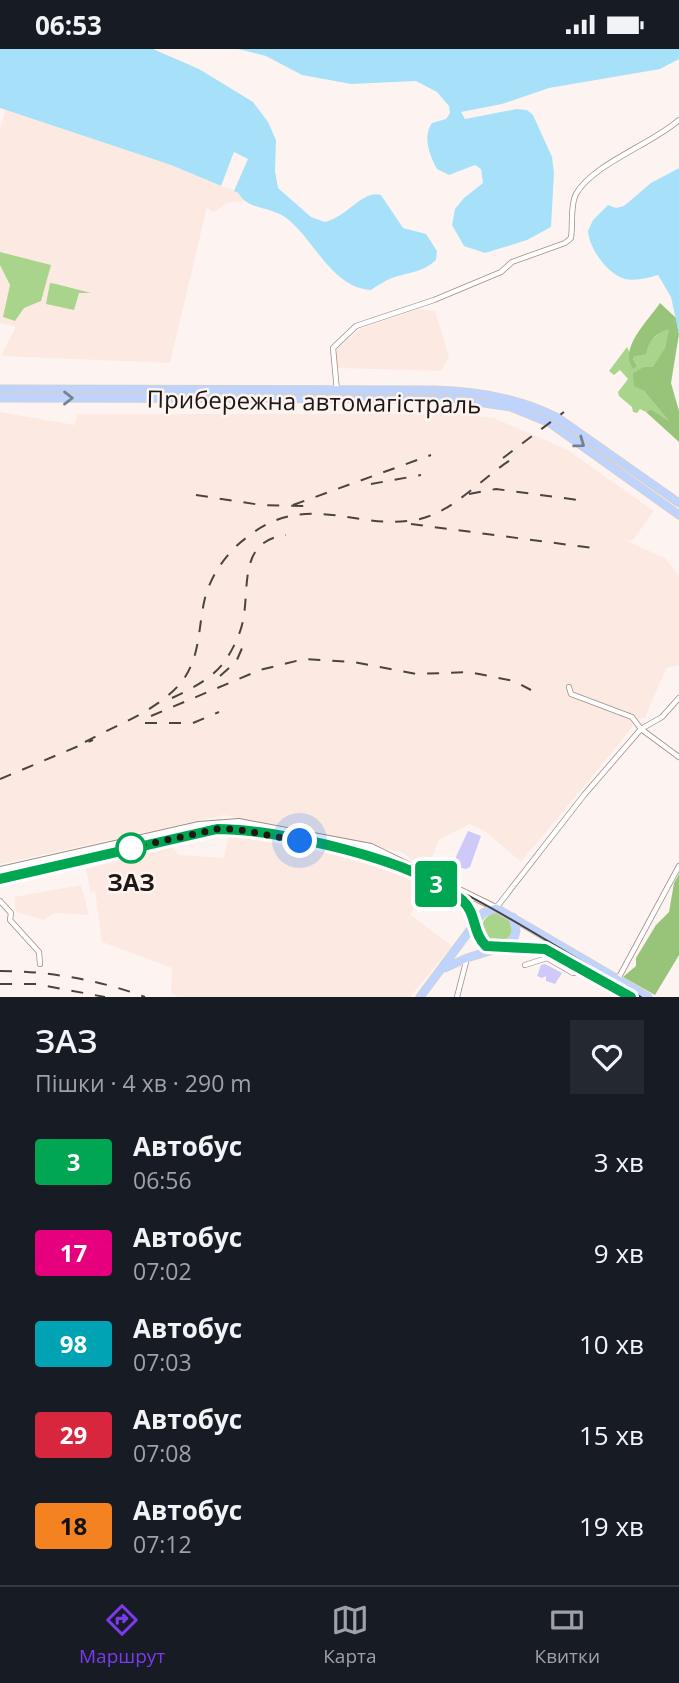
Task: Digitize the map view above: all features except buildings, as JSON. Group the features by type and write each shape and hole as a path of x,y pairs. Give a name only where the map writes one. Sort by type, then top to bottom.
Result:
{"main road":[{"name":"Прибережна автомагістраль","path":"0,389 458,391 519,401 537,407 575,428 679,503"},
{"name":"Прибережна автомагістраль","path":"0,398 457,399 511,407 558,428 679,515"},
{"path":"645,490 652,488 651,482"},
{"path":"658,500 659,493 664,492"},
{"path":"0,870 239,822 371,847 513,917 646,996"},
{"path":"0,879 219,825 368,854 428,879 470,907 480,940 486,946 545,949 631,997"},
{"path":"419,997 443,969 483,913 496,908"},
{"path":"443,969 502,947 514,938 516,931 513,917"}],"street":[{"path":"338,399 333,348 356,326 434,300 501,272 512,262 565,243 571,238 574,201 582,188 605,167 655,139 679,120"},
{"path":"569,687 570,694 632,717 641,729 679,757"},
{"path":"496,908 641,729 662,717 679,698"},
{"path":"617,979 679,866"},
{"path":"0,901 11,913 10,920 39,952 40,964"},
{"path":"457,997 467,958"},
{"path":"525,965 547,958 573,973 584,971"}],"shaded area":[{"path":"5,110 171,165 241,195 244,201 227,203 213,213 207,207 170,363 1,356 16,327 0,323 0,130"},
{"path":"419,309 435,311 449,356 441,371 337,368 337,349 360,329"},
{"name":"ЗАЗ","path":"0,412 75,425 77,414 456,414 494,418 568,450 654,511 633,540 627,541 665,558 679,576 679,665 666,668 645,718 632,722 633,726 521,862 485,831 470,824 439,840 429,866 412,860 402,852 224,815 0,864"},
{"path":"229,835 361,859 425,883 411,915 452,946 410,997 178,997 171,993 172,968 102,942 95,891 91,892 86,869 173,847 179,855 224,858"},
{"path":"81,885 89,915 55,913 44,920 16,912 14,897"}],"green space":[{"path":"0,252 51,265 41,301 24,308 15,321 3,317 10,285 0,265"},
{"path":"50,283 91,293 79,293 74,310 46,304"},
{"path":"660,303 676,318 679,334 671,383 679,411 679,442 646,412 651,409 669,421 643,390 634,386 633,373 644,367 653,367 665,348 669,329 654,338 646,354 635,356 633,359 637,366 633,369 629,361 632,343"},
{"path":"670,328 665,348 643,390 670,422 651,409 646,412 640,409 637,413 633,412 632,407 618,392 628,379 620,370 614,375 609,371 627,347 630,364 637,366 633,359 635,356 660,332"},
{"path":"679,874 679,955 655,995 623,977 636,966 636,958 656,925 669,912 674,883"},
{"path":"497,913 508,917 512,928 508,939 497,943 486,939 482,928 486,917"}],"water":[{"path":"0,49 153,49 199,69 253,102 268,122 276,140 275,171 278,188 311,217 325,222 341,215 368,196 381,195 403,228 426,234 437,251 436,260 415,272 389,279 371,290 357,287 334,271 285,217 249,203 238,193 171,165 0,108"},
{"path":"238,49 679,49 679,59 660,69 549,88 502,104 461,112 465,119 517,109 527,110 533,115 552,157 554,173 551,227 527,240 485,253 464,246 452,225 455,209 483,183 481,169 475,165 449,175 437,169 430,152 427,140 429,128 432,123 446,119 450,113 449,106 437,92 416,81 351,84 302,75 266,56"},
{"path":"679,168 679,334 671,297 658,275 633,280 618,276 600,259 588,231 593,220 608,205 616,208 624,206 651,183"}],"pier":[{"path":"234,152 248,159 234,191 221,186"}],"tram line":[{"path":"0,874 206,827 234,825 331,841 377,854 446,884 641,997"}],"railway":[{"path":"503,458 564,412"},
{"path":"293,505 431,455"},
{"path":"85,742 151,708 174,691 183,680 193,661 205,598 211,581 226,557 246,538 269,523 290,516 333,515 397,522 420,519 459,500 517,456"},
{"path":"371,484 421,475"},
{"path":"469,494 496,489 586,501"},
{"path":"196,495 261,505 304,506"},
{"path":"411,524 593,548"},
{"path":"172,698 208,678 225,661 242,626 249,567 253,556 260,546 271,539 286,535"},
{"path":"220,676 236,662 243,646"},
{"path":"151,716 260,670 304,659 353,662 416,674 469,672 514,681 531,690"},
{"path":"145,723 193,723 219,712"},
{"path":"0,779 93,740"},
{"path":"0,971 74,978 145,997"},
{"path":"0,984 36,984 105,997"}],"bus line":[{"name":"3","path":"0,879 217,829 235,829 276,836 368,854 428,879 470,907 477,933 486,946 545,949 631,997"}],"place":[{"name":"ЗАЗ","path":"131,848"}],"route":[{"path":"131,848 217,829 235,829 300,841"}]}
